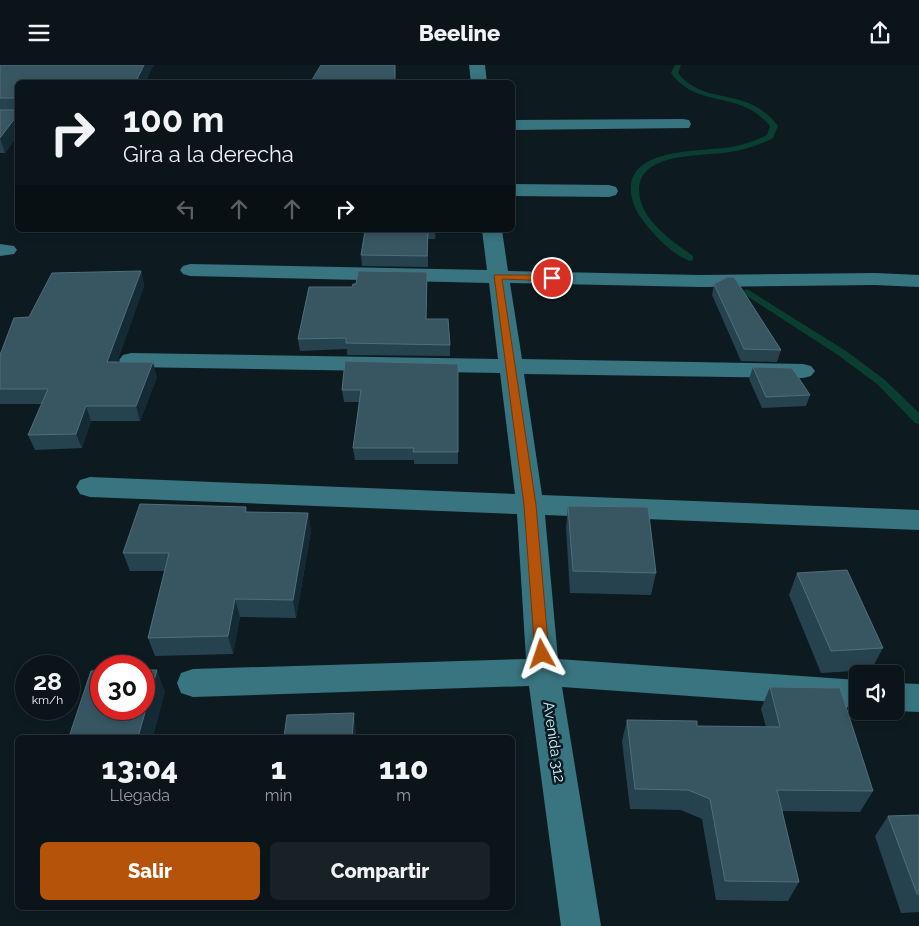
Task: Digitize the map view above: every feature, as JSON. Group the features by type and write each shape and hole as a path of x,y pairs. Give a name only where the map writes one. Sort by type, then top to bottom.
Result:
{"street":[{"path":"477,65 479,80"},
{"path":"515,125 683,124"},
{"path":"515,190 609,191"},
{"name":"Avenida 312","path":"492,232 530,505 544,673 581,926"},
{"path":"190,270 710,281 876,279 919,281"},
{"path":"131,360 803,371"},
{"path":"90,487 919,520"},
{"path":"193,683 544,673 849,693"},
{"path":"904,697 919,698"}],"building":[{"path":"0,65 144,65 136,80 15,80 15,98 0,98"},
{"path":"321,65 395,65 395,80 312,80"},
{"path":"0,110 15,110 15,118 0,138"},
{"path":"365,232 428,232 427,256 361,255"},
{"path":"141,271 107,362 153,362 136,406 86,406 76,434 28,435 48,389 0,389 0,355 14,318 29,317 52,273"},
{"path":"358,271 427,272 426,319 448,319 450,345 346,343 346,338 298,339 309,287 352,287 353,284 356,284"},
{"path":"727,277 734,277 781,350 744,349 714,284"},
{"path":"345,361 458,364 458,452 413,452 414,448 353,448 361,390 342,390"},
{"path":"753,367 792,368 810,395 766,397"},
{"path":"140,504 246,507 245,512 308,513 293,600 235,599 228,636 148,638 169,553 123,553"},
{"path":"568,506 648,507 656,573 573,571"},
{"path":"847,570 883,648 831,651 797,573"},
{"path":"90,674 90,720 143,720 139,735 70,735 75,720 80,720 80,704"},
{"path":"770,687 840,688 873,791 777,790 799,882 725,881 710,799 688,790 635,789 627,720 697,721 697,726 780,727"},
{"path":"354,713 352,735 284,735 287,715"},
{"path":"919,815 919,894 917,894 888,816"}],"waterway":[{"path":"678,65 674,73 683,84 695,91 751,105 764,113 774,126 770,136 748,146 667,158 653,162 642,169 636,179 635,192 642,212 664,238 690,258"},
{"path":"747,292 842,353 881,382 919,420"}],"route":[{"path":"542,654 530,505 497,277 552,278"}]}
